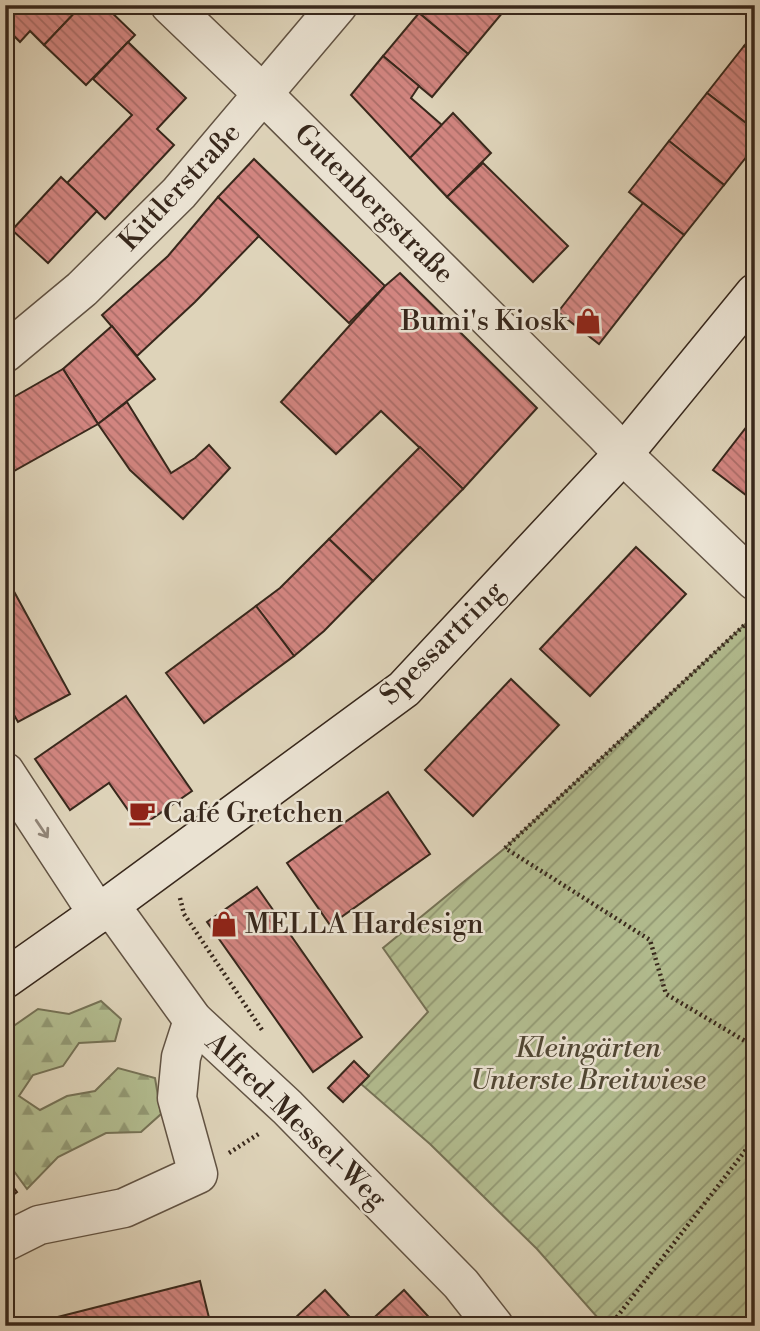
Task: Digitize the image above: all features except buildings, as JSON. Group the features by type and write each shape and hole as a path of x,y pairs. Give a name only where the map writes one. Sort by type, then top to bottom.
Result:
{"street":[{"name":"Gutenbergstraße","path":"170,5 755,581"},
{"name":"Kittlerstraße","path":"5,353 82,289 179,193 338,5"},
{"name":"Spessartring","path":"5,979 104,910 404,689 624,453 755,293"},
{"name":"Alfred-Messel-Weg","path":"5,772 104,910 141,945 193,1020 287,1108 461,1284 494,1326"},
{"path":"5,1242 40,1225 124,1208 198,1174 177,1098 181,1057 193,1020"}],"path":[{"path":"755,615 505,848 650,940 666,994 755,1047"},
{"path":"198,1174 257,1133 268,1132"},
{"path":"610,1326 755,1138"}],"green space":[{"name":"Kleingärten Unterste Breitwiese","path":"755,615 755,1326 605,1326 537,1249 430,1144 361,1084 428,1012 383,948 505,848"},
{"path":"101,1001 121,1019 115,1041 79,1043 63,1066 33,1075 19,1096 40,1110 67,1096 95,1091 118,1068 155,1078 161,1114 141,1132 106,1133 58,1157 27,1189 5,1159 5,1032 38,1009 69,1014"}],"place":[{"name":"Bumi's Kiosk","path":"588,321"},
{"name":"Café Gretchen","path":"142,813"},
{"name":"MELLA Hardesign","path":"224,924"}]}
